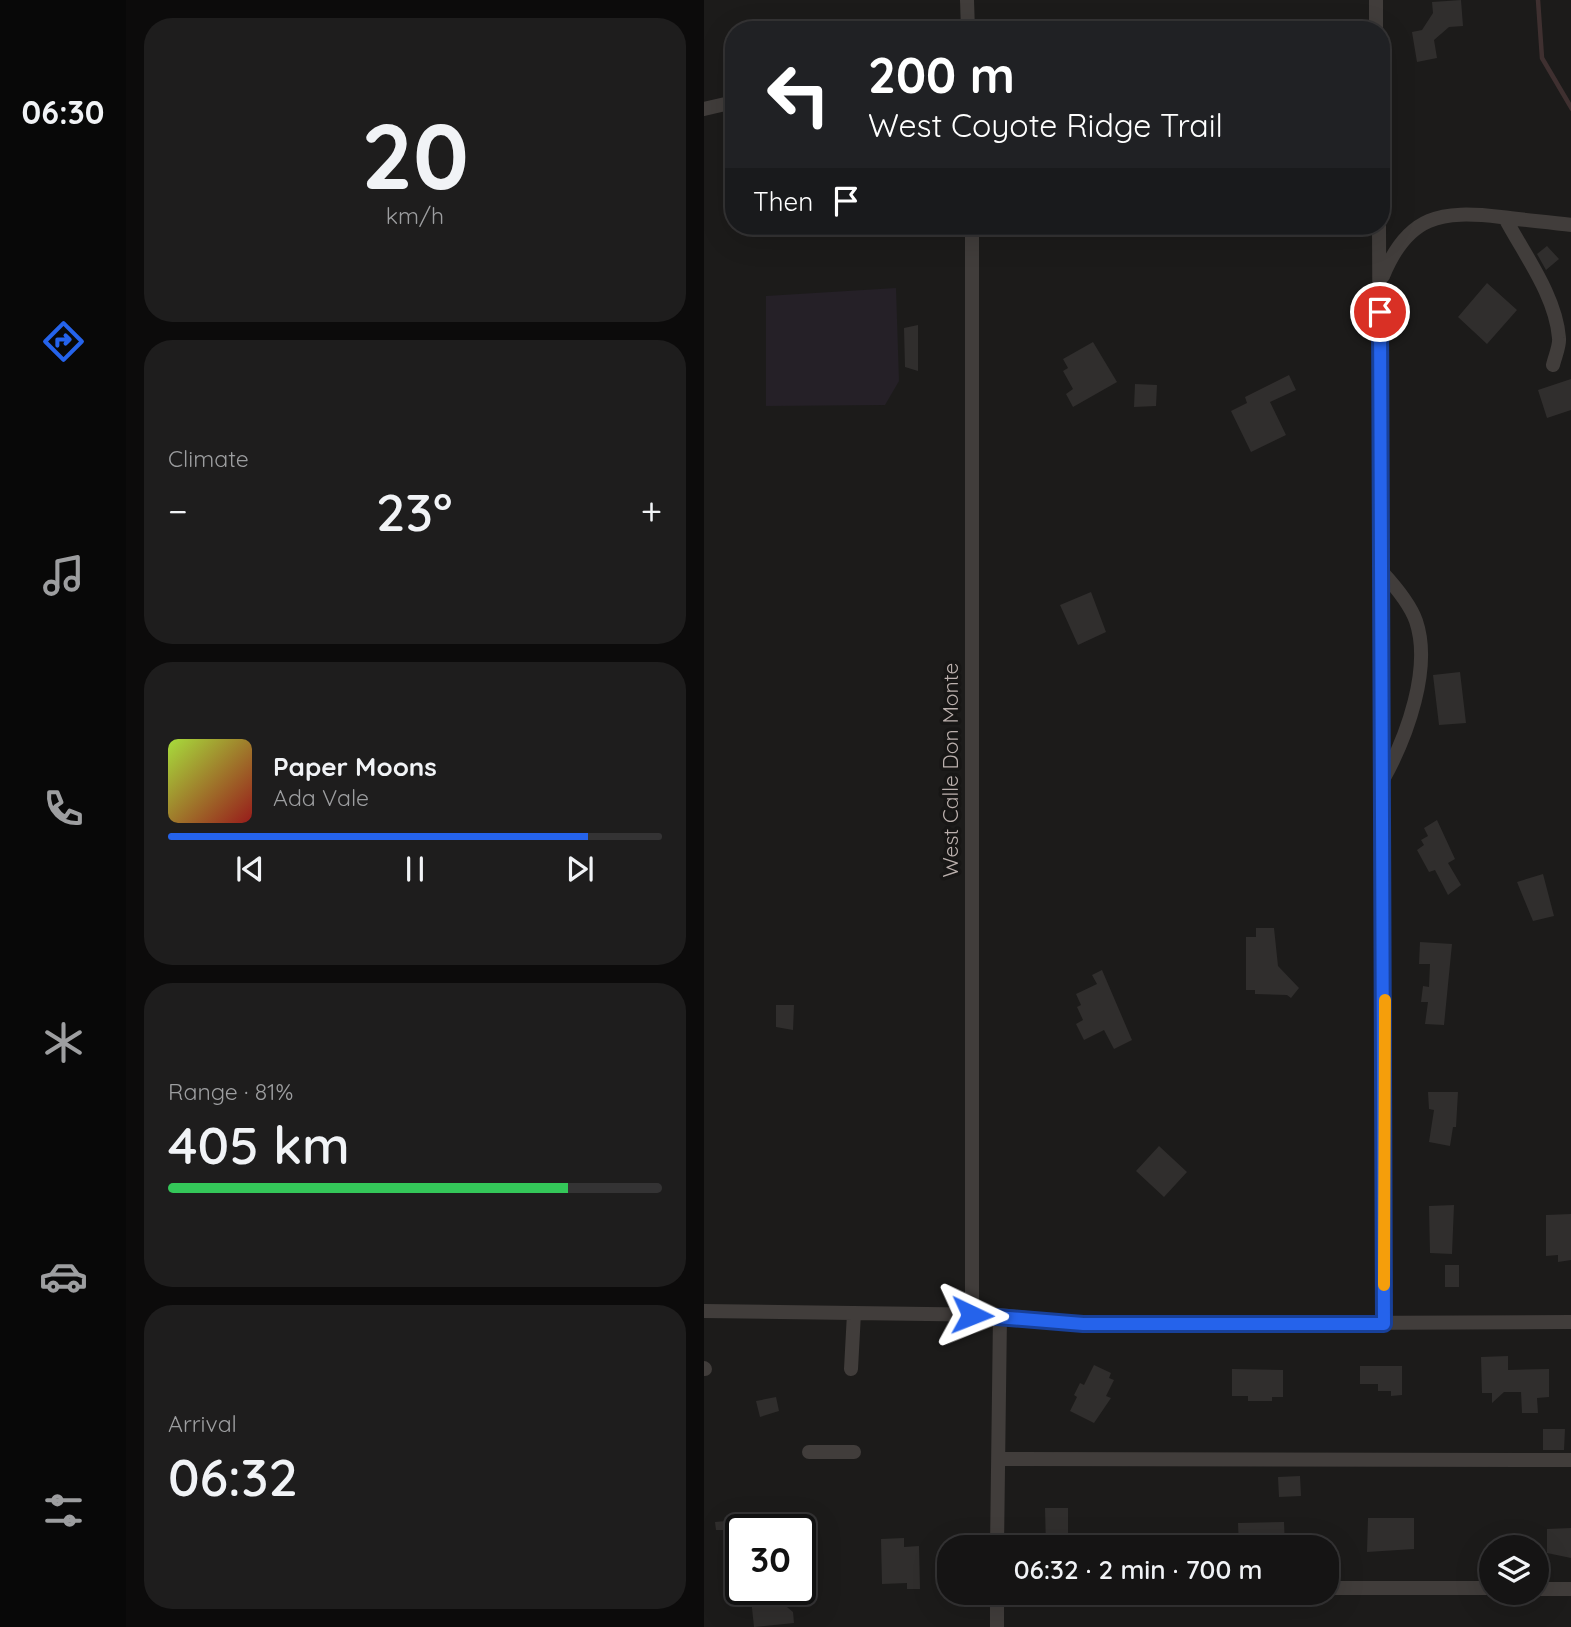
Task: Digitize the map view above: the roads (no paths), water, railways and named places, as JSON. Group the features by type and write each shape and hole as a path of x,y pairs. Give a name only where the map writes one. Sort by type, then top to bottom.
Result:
{"street":[{"path":"967,0 968,21"},
{"path":"1376,0 1376,21"},
{"path":"704,109 725,104"},
{"path":"1380,284 1391,257 1405,239 1432,219 1456,214 1571,225"},
{"path":"1505,218 1544,291 1556,322 1560,341 1553,365"},
{"name":"West Calle Don Monte","path":"972,235 972,1315"},
{"path":"1379,235 1384,1324"},
{"path":"1382,572 1416,621 1421,673 1404,741 1383,779"},
{"path":"704,1311 1000,1315 1083,1324 1571,1322"},
{"path":"851,1369 854,1313"},
{"path":"997,1535 1000,1315"},
{"path":"809,1452 854,1452"},
{"path":"999,1460 1571,1460"},
{"path":"1339,1588 1479,1588"},
{"path":"1549,1588 1571,1589"},
{"path":"997,1605 997,1627"}],"waterway":[{"path":"1538,0 1542,58 1572,109"}]}
